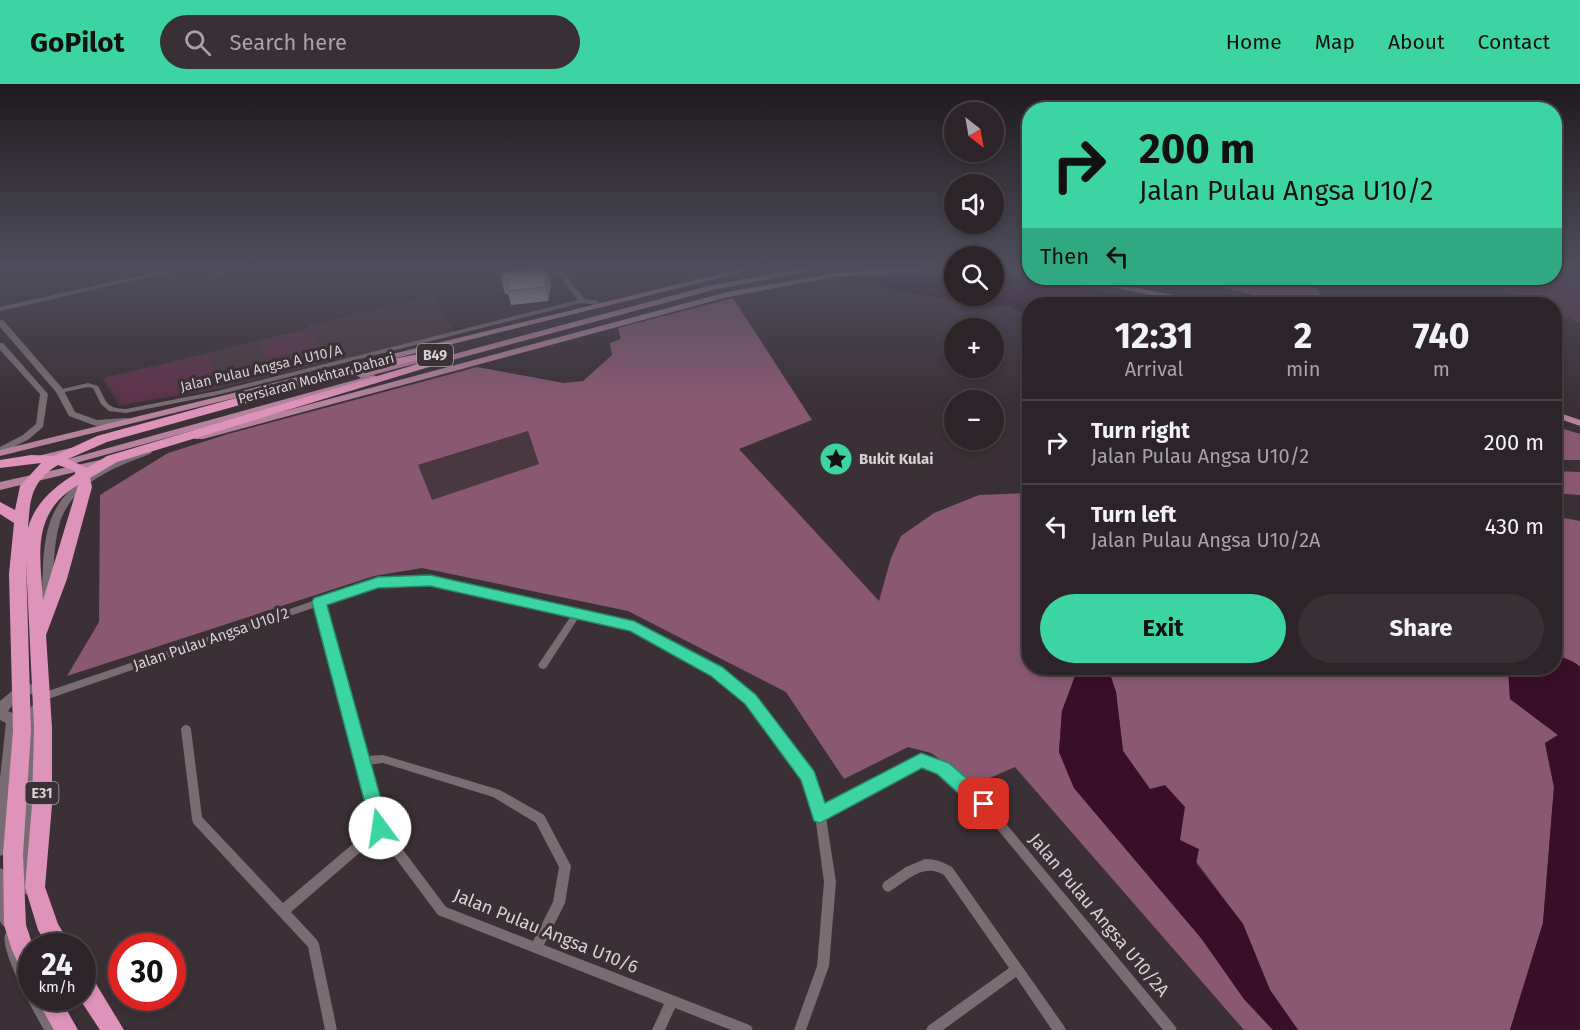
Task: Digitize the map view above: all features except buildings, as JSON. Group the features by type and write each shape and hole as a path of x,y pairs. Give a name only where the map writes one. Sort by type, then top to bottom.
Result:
{"highway":[{"path":"0,505 22,521 27,486 45,467 69,453 121,433 281,389 407,358 447,351"},
{"path":"39,635 32,542 36,524 45,506 64,487 112,459 425,365"},
{"path":"0,466 36,459 67,462 81,469 84,479 85,487 59,579 39,635"},
{"name":"E31","path":"18,936 15,925 13,864 22,731 17,574 22,521"},
{"name":"E31","path":"39,635 43,717 42,805 35,888 51,933"},
{"path":"96,1004 113,1030"},
{"path":"56,1011 68,1030"}],"main road":[{"path":"536,321 562,313"},
{"name":"B49","path":"0,452 137,421 569,313"},
{"name":"Persiaran Mokhtar Dahari","path":"0,466 596,313"},
{"name":"Persiaran Mokhtar Dahari","path":"0,481 196,425 618,313"},
{"path":"0,486 164,446 655,313"},
{"path":"1562,417 1580,423"}],"street":[{"path":"13,313 3,325 60,391 72,414 96,423 137,421"},
{"name":"Jalan Pulau Angsa A U10/A","path":"60,391 88,385 96,387 104,404 111,410 126,411 217,393 535,313"},
{"path":"0,345 44,394 40,424 26,437 0,452"},
{"path":"41,692 16,694 1,709 3,717 12,720 33,712 42,704 41,692 55,524 60,510 77,489 93,476 133,457 164,446"},
{"path":"0,505 9,507 17,520 26,546 16,694"},
{"name":"Jalan Pulau Angsa U10/2","path":"41,692 378,582 430,581 634,626 717,672 751,699 808,777 820,815 830,882 823,966 800,1030"},
{"name":"Jalan Pulau Angsa U10/6","path":"319,602 380,828 442,911 537,946 747,1030"},
{"path":"543,665 577,614"},
{"path":"33,712 22,855 29,894 43,933"},
{"path":"0,849 12,720"},
{"path":"186,729 197,819 313,944 331,1030"},
{"path":"363,761 383,759 496,793 540,819 565,866 559,903 537,946"},
{"name":"Jalan Pulau Angsa U10/2A","path":"820,815 921,760 943,768 984,804 1171,1030"},
{"path":"283,912 380,828"},
{"path":"888,886 927,862 938,863 948,871 1060,1030"},
{"path":"0,875 0,890 14,957 18,965"},
{"path":"932,1030 1017,969"},
{"path":"658,1030 672,1001"},
{"path":"42,1011 53,1030"},
{"path":"93,1011 105,1030"}],"shaded area":[{"path":"360,313 444,313 456,335 338,364 336,360 218,389 119,406 102,378 307,329 307,326"},
{"path":"675,313 743,313 812,420 739,449 879,601 891,558 901,536 934,513 979,495 1022,493 1022,675 1075,675 1062,711 1059,752 1074,788 1201,938 1244,999 1273,1030 1244,1030 1015,767 976,784 931,753 908,747 844,779 786,692 628,611 422,568 374,576 67,676 99,622 100,495 168,453 228,434 477,367 564,383 583,381 612,355 610,343 621,339 618,328","holes":["528,431 539,464 432,500 418,465"]},
{"path":"1562,313 1580,313 1580,323 1562,315"},
{"path":"313,329 318,347 264,360 260,341"},
{"path":"208,354 216,389 122,404 104,378"},
{"path":"1562,428 1580,434 1580,460 1562,460"},
{"path":"528,431 540,464 432,501 417,466"},
{"path":"1562,471 1580,472 1580,495 1562,494"},
{"path":"1562,518 1580,521 1580,667 1562,657"},
{"path":"1562,657 1580,667 1580,1030 1510,1030 1543,923 1554,787 1545,743 1558,735 1510,699 1508,675 1562,675"},
{"path":"1075,675 1110,675 1116,692 1123,751 1150,789 1165,785 1185,807 1180,840 1199,849 1196,864 1243,924 1270,990 1298,1030 1273,1030 1244,999 1201,938 1074,788 1059,752 1062,711"},
{"path":"1110,675 1508,675 1510,699 1558,735 1545,743 1554,787 1543,923 1510,1030 1298,1030 1270,990 1243,924 1180,840 1150,789 1123,751 1116,692"}],"place":[{"name":"Bukit Kulai","path":"836,459"}],"route":[{"path":"380,828 319,602 378,582 430,581 634,626 717,672 751,699 808,777 820,815 921,760 943,768 984,804"}]}
